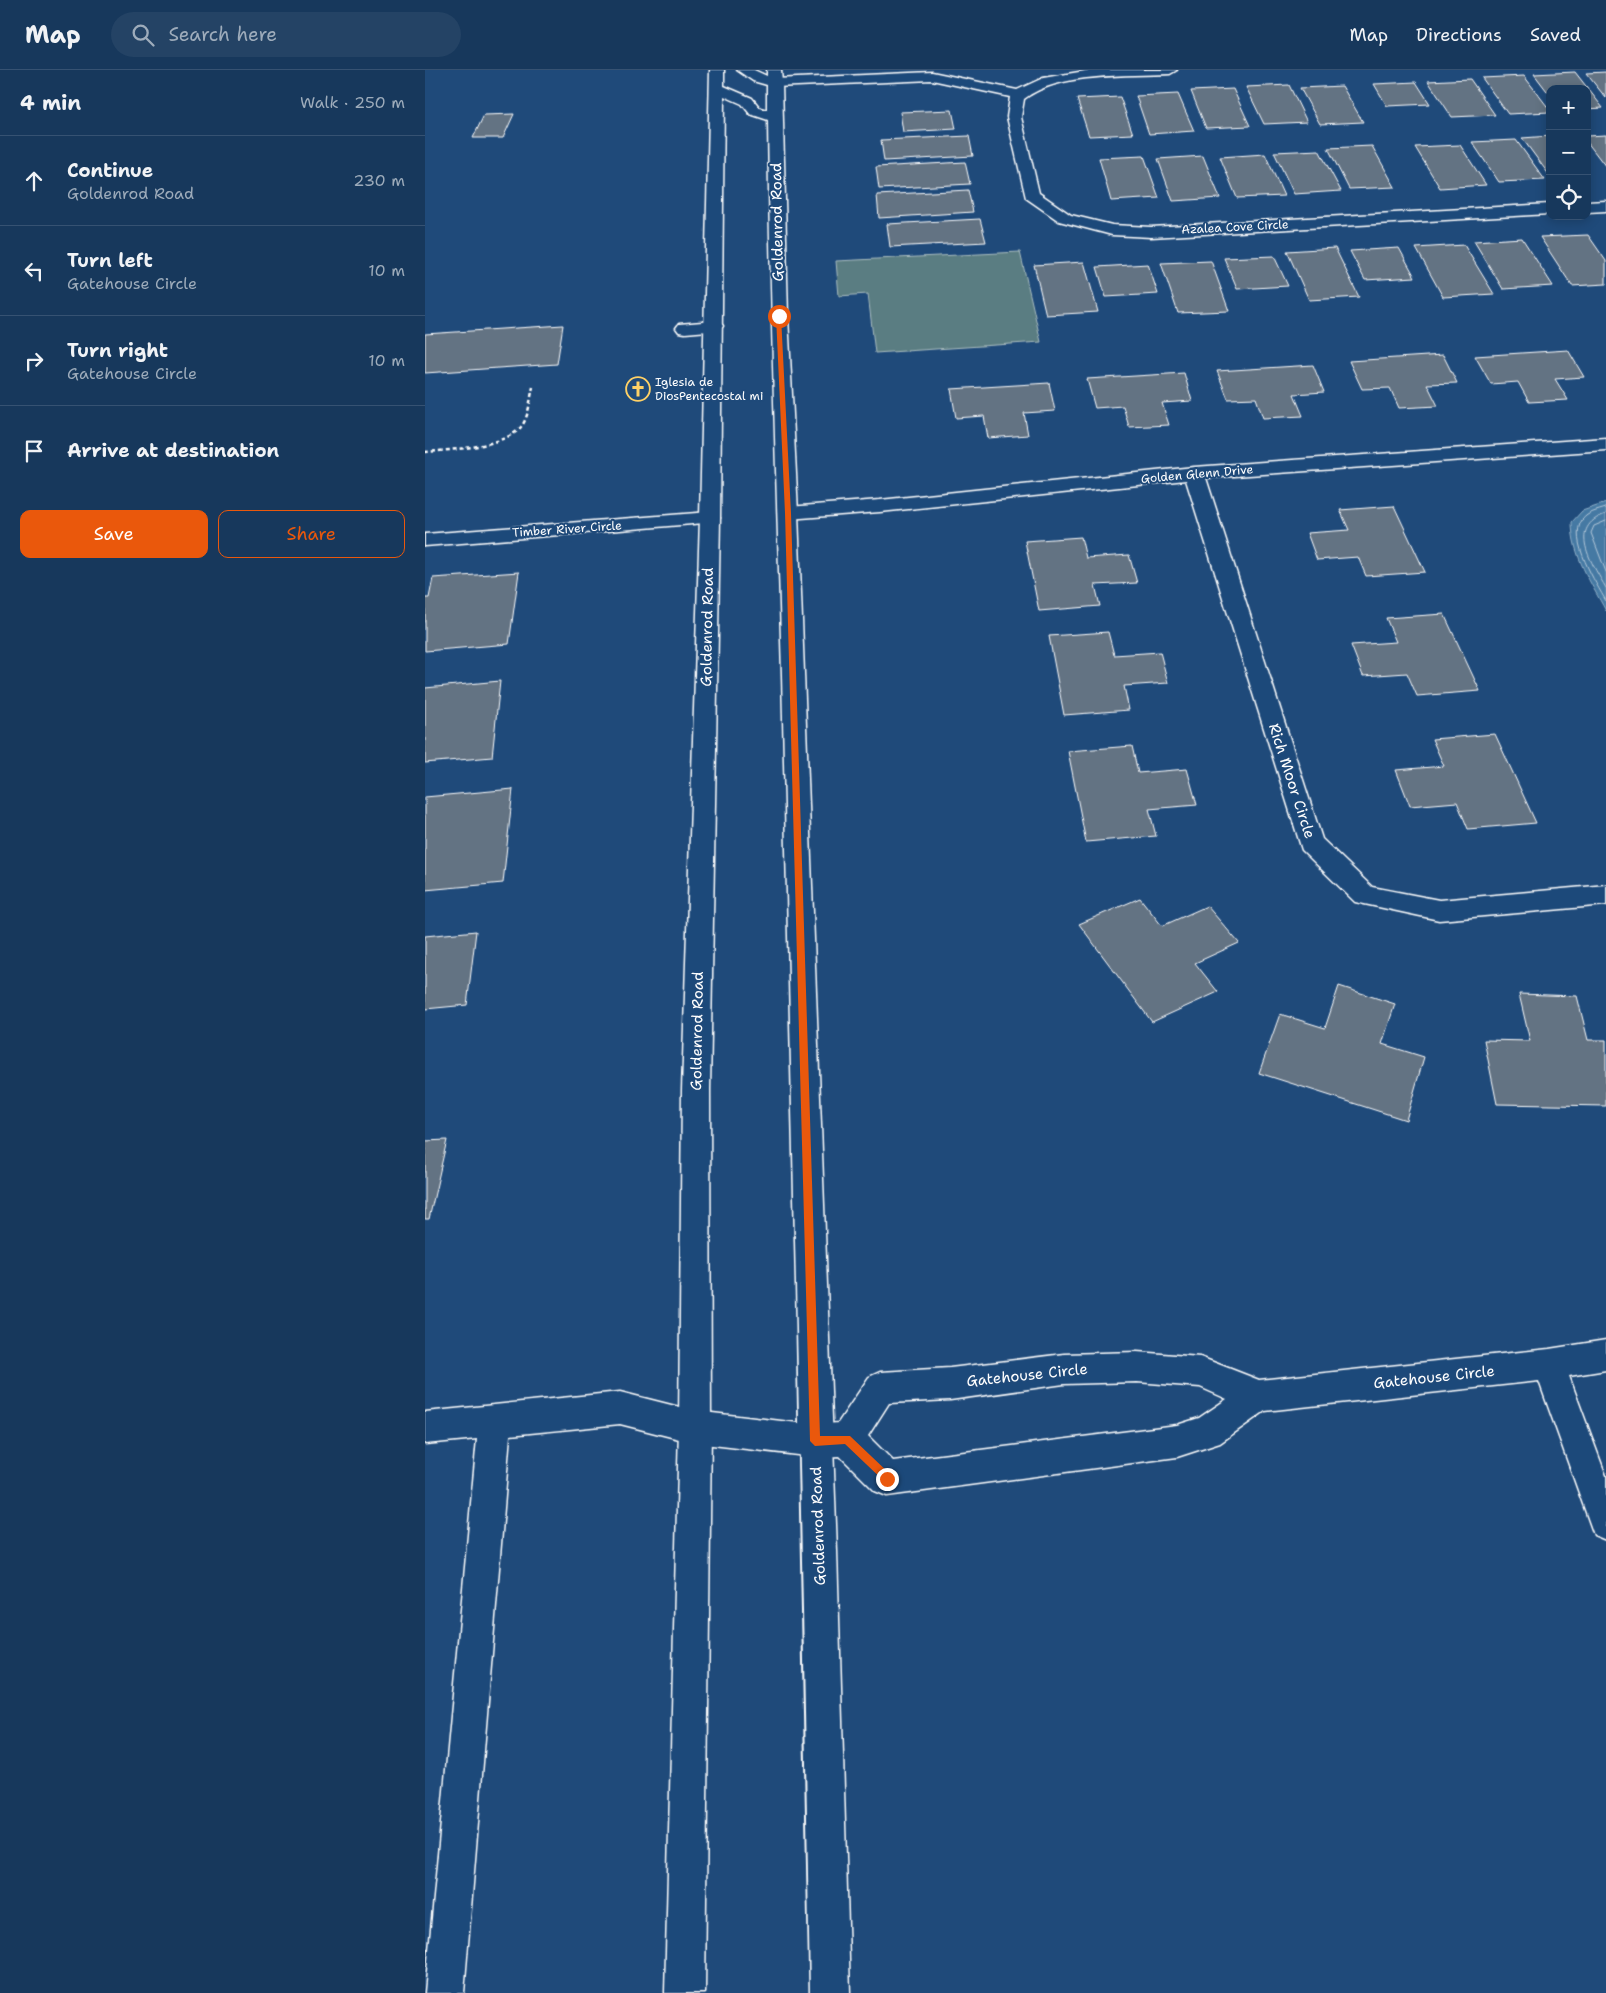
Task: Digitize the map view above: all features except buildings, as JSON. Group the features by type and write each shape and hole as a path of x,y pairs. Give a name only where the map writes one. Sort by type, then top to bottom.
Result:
{"main road":[{"path":"744,70 759,78 774,76 932,76 1019,95 1047,82 1075,76 1170,70"},
{"name":"Goldenrod Road","path":"774,76 779,316 831,1440 830,1993"},
{"path":"716,79 747,101 755,111 774,116"},
{"name":"Goldenrod Road","path":"685,1993 695,1427 696,1090 714,326 716,79"},
{"name":"Azalea Cove Circle","path":"1019,95 1014,104 1014,117 1033,195 1065,218 1113,230 1151,232 1546,210"},
{"path":"1591,207 1606,206"},
{"path":"685,328 714,326"},
{"name":"Golden Glenn Drive","path":"788,513 880,506 1194,473 1606,444"},
{"name":"Rich Moor Circle","path":"1194,473 1311,843 1364,895 1439,910 1606,895"},
{"name":"Timber River Circle","path":"425,540 710,518"},
{"name":"Gatehouse Circle","path":"1259,1396 1200,1372 1137,1367 1064,1369 950,1384 880,1388 831,1440 887,1479 1177,1441 1208,1431 1259,1396 1549,1364 1606,1355"},
{"path":"1549,1364 1606,1523"},
{"path":"425,1428 620,1408 695,1427 831,1440"},
{"path":"443,1993 495,1420"}],"path":[{"path":"425,452 474,445 513,434 520,428 526,416 533,387"}],"green space":[{"path":"1020,252 1041,342 875,353 868,294 839,296 836,261"}],"water":[{"path":"1606,503 1606,611 1579,557 1575,546 1572,522 1582,511"}],"place":[{"name":"Iglesia de DiosPentecostal mi","path":"638,389"}],"route":[{"path":"779,316 788,513 815,1441 847,1439 887,1479"}]}
